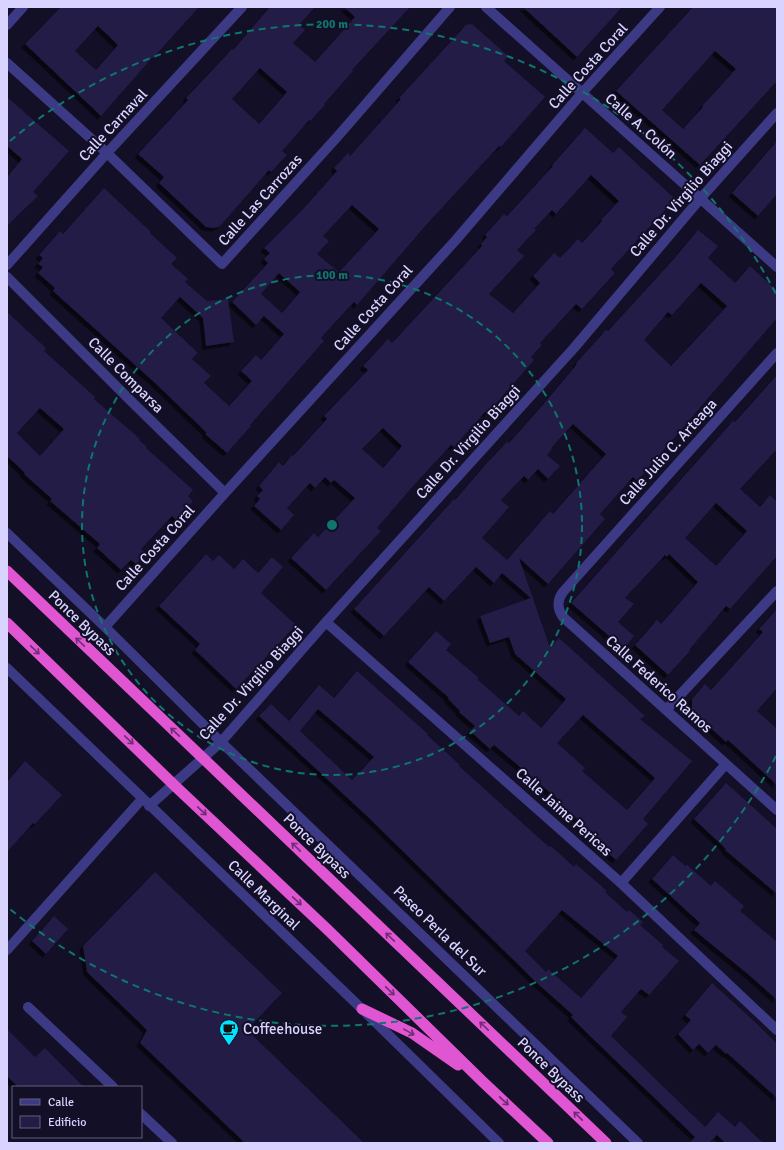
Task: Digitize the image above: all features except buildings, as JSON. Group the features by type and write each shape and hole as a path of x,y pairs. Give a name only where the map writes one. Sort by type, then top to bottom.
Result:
{"highway":[{"name":"Ponce Bypass","path":"7,571 606,1143"},
{"path":"7,623 548,1143"},
{"path":"362,1009 412,1033 483,1082"}],"street":[{"path":"7,25 23,7"},
{"name":"Calle Carnaval","path":"7,265 107,153 242,7"},
{"name":"Calle Las Carrozas","path":"7,63 107,153 222,264 338,136 450,7"},
{"name":"Calle A. Colón","path":"486,7 777,267"},
{"name":"Calle Costa Coral","path":"105,627 455,241 582,93 660,7"},
{"name":"Calle Dr. Virgilio Biaggi","path":"7,950 146,802 174,785 221,742 326,622 574,348 700,199 777,113"},
{"name":"Calle Comparsa","path":"7,277 225,493"},
{"name":"Calle Julio C. Arteaga","path":"582,571 777,353"},
{"name":"Paseo Perla del Sur","path":"7,533 105,627 221,742 638,1143"},
{"name":"Calle Federico Ramos","path":"582,571 560,596 558,604 560,613 777,810"},
{"path":"666,710 777,591"},
{"name":"Calle Jaime Pericas","path":"326,622 621,883 777,1030"},
{"name":"Calle Marginal","path":"7,668 500,1143"},
{"path":"621,883 726,764"},
{"path":"28,1007 112,1086"},
{"path":"142,1115 172,1143"}],"place":[{"name":"Coffeehouse","path":"229,1046"}]}
